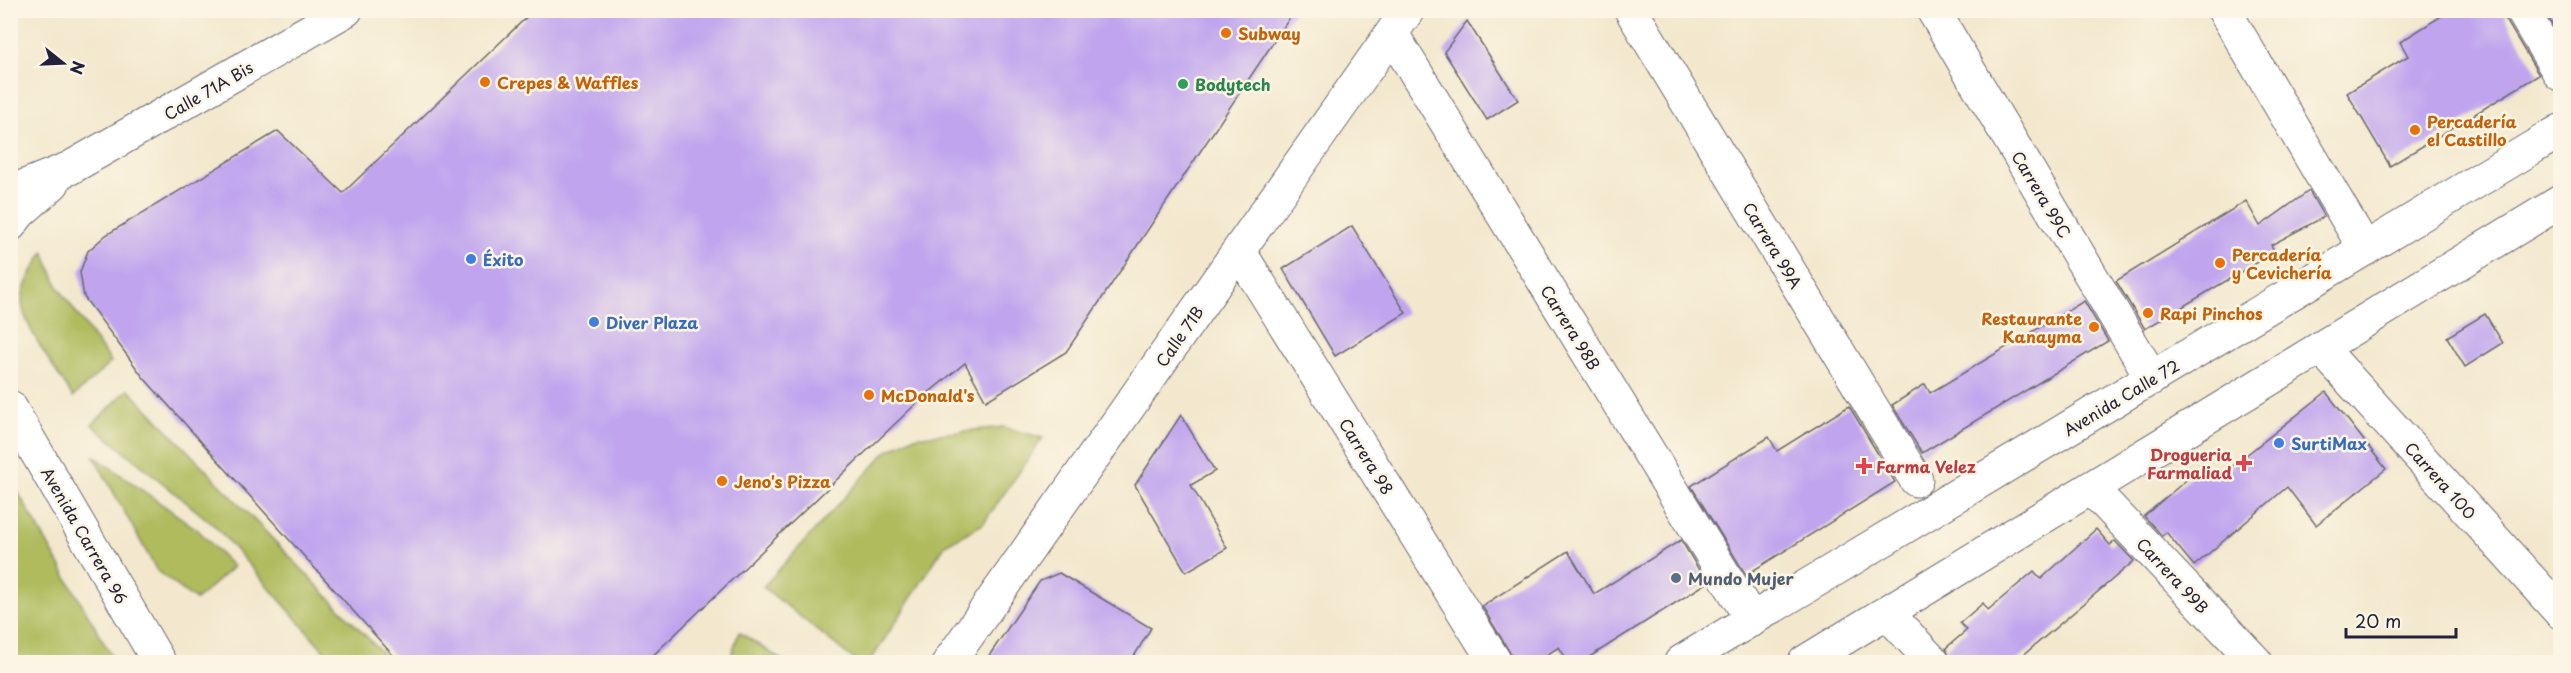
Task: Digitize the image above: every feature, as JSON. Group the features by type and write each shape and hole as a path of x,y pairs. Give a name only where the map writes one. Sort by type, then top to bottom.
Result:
{"street":[{"name":"Calle 71A Bis","path":"10,192 70,168 346,10"},
{"name":"Carrera 99A","path":"1631,10 1916,480"},
{"name":"Carrera 99C","path":"1933,10 2152,378"},
{"path":"2224,10 2365,249"},
{"path":"2522,10 2560,74"},
{"name":"Calle 71B","path":"949,663 1400,22"},
{"name":"Carrera 98B","path":"1400,22 1752,620"},
{"name":"Avenida Calle 72","path":"1681,663 2560,131"},
{"name":"Calle 71A Bis","path":"10,225 20,212 70,168"},
{"path":"1804,663 2560,202"},
{"name":"Carrera 98","path":"1239,251 1495,663"},
{"name":"Carrera 100","path":"2321,348 2560,612"},
{"name":"Avenida Carrera 96","path":"10,407 159,663"},
{"name":"Carrera 99B","path":"2091,488 2256,663"},
{"path":"1887,613 1933,663"}],"green space":[{"path":"44,252 58,287 111,362 73,397 35,338 22,303 26,284"},
{"path":"128,389 391,662 334,662 215,526 92,425"},
{"path":"1003,427 1043,438 983,524 945,545 870,662 857,662 763,587 886,452 913,437"},
{"path":"93,455 198,530 233,567 196,600 157,571"},
{"path":"11,480 115,662 11,662"},
{"path":"739,632 785,662 729,662"}],"building":[{"name":"Diver Plaza","path":"534,10 1295,10 1066,352 986,401 965,363 921,399 645,663 400,663 143,377 84,297 80,272 88,251 106,235 278,131 343,193"},
{"path":"2451,10 2503,10 2506,20 2539,75 2390,166 2347,93 2408,56 2400,42"},
{"path":"2544,10 2560,10 2560,38"},
{"path":"1467,21 1518,100 1487,120 1444,52"},
{"path":"2309,191 2324,217 2271,245 2275,252 2145,329 2116,281 2246,201 2260,226"},
{"path":"1352,226 1406,313 1335,356 1283,269"},
{"path":"2084,301 2108,341 1922,453 1892,405 1925,384 1930,393"},
{"path":"2485,314 2503,343 2465,367 2447,337"},
{"path":"2326,392 2386,469 2316,525 2287,487 2194,566 2166,532 2162,536 2144,516 2204,465 2216,479"},
{"path":"1849,406 1895,482 1746,575 1691,486 1769,437 1777,451"},
{"path":"1181,415 1215,471 1191,485 1227,548 1186,572 1135,485"},
{"path":"2096,529 2110,545 2115,541 2134,561 2014,663 1951,663 1946,648 1967,630 1960,623 1983,603 1988,610 2034,571 2041,579"},
{"path":"1681,540 1707,583 1580,663 1569,663 1559,647 1534,663 1516,663 1482,606 1568,551 1594,594"},
{"path":"1059,573 1151,628 1130,663 984,663 1040,581"}],"place":[{"name":"Subway","path":"1226,33"},
{"name":"Crepes & Waffles","path":"485,82"},
{"name":"Bodytech","path":"1183,84"},
{"name":"Percadería el Castillo","path":"2415,130"},
{"name":"Éxito","path":"471,259"},
{"name":"Percadería y Cevichería","path":"2220,263"},
{"name":"Rapi Pinchos","path":"2148,313"},
{"name":"Diver Plaza","path":"594,322"},
{"name":"Restaurante Kanayma","path":"2094,327"},
{"name":"McDonald's","path":"869,395"},
{"name":"SurtiMax","path":"2279,443"},
{"name":"Drogueria Farmaliad","path":"2244,463"},
{"name":"Farma Velez","path":"1864,466"},
{"name":"Jeno's Pizza","path":"722,481"},
{"name":"Mundo Mujer","path":"1676,578"}]}
